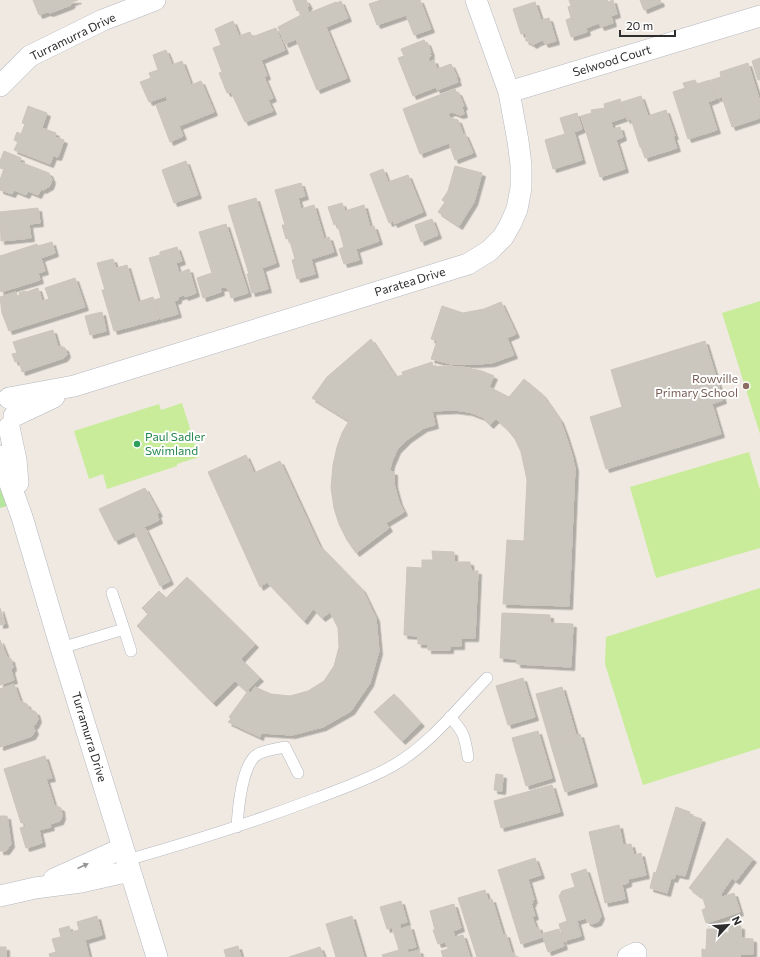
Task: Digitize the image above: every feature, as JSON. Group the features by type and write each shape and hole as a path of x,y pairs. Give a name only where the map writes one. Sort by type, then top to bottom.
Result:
{"street":[{"name":"Turramurra Drive","path":"0,86 30,56 97,23 122,6 155,0"},
{"name":"Paratea Drive","path":"7,413 74,386 468,264 489,251 503,236 511,223 516,210 521,188 521,166 509,92 476,0"},
{"name":"Selwood Court","path":"509,92 760,16"},
{"name":"Turramurra Drive","path":"7,413 16,460 22,517"},
{"name":"Turramurra Drive","path":"0,456 22,517 157,957"},
{"path":"0,896 35,888 126,859"}],"lane":[{"path":"112,593 130,650"},
{"path":"61,648 124,629"},
{"path":"126,859 218,834 300,805 395,765 420,746 487,678"},
{"path":"450,716 465,737 468,757"},
{"path":"237,827 242,785 247,770 255,757 262,753 285,747 298,772"}],"green space":[{"path":"760,301 760,434 722,313"},
{"name":"Paul Sadler Swimland","path":"182,403 199,457 177,464 177,466 107,489 103,474 89,479 74,431 159,404 161,410"},
{"path":"749,452 760,490 760,548 656,578 630,487"},
{"path":"0,459 17,503 0,508"},
{"path":"760,588 760,748 643,785 605,664 606,637"}],"building":[{"path":"33,0 78,0 72,2 71,5 50,13 47,12 39,15"},
{"path":"293,0 306,0 309,6 307,7 309,13 341,1 348,18 326,27 347,78 317,90 296,39 285,44 278,27 301,15 300,10 297,11"},
{"path":"381,0 420,0 431,29 414,35 406,15 377,25 369,4"},
{"path":"569,0 607,0 608,2 613,0 617,14 611,16 613,23 601,27 599,23 586,28 587,32 571,37 566,20 571,18 568,7 571,6"},
{"path":"640,0 660,0 661,3 644,10"},
{"path":"535,2 541,20 549,18 556,41 545,44 543,40 534,45 525,40 527,38 525,33 521,34 513,9"},
{"path":"233,21 239,36 250,32 252,37 276,28 285,50 261,60 267,76 264,77 273,98 268,100 273,111 245,122 231,92 227,93 219,73 222,72 213,48 221,45 215,29"},
{"path":"424,40 426,43 427,42 431,53 431,56 428,58 430,62 434,60 437,69 451,64 458,82 437,90 436,87 413,96 398,58 404,56 401,49"},
{"path":"166,50 172,65 182,61 191,85 201,81 214,112 179,126 183,136 170,142 156,105 168,101 166,96 149,102 140,82 151,78 149,73 158,70 153,55"},
{"path":"760,58 760,79 758,80 752,61"},
{"path":"748,63 760,102 760,118 732,127 722,97 717,98 711,80 721,77 720,72"},
{"path":"695,80 697,84 710,80 716,99 708,102 717,130 688,139 673,92 685,88 683,83"},
{"path":"455,89 456,92 458,92 464,106 462,107 464,114 460,115 452,112 448,114 450,118 458,120 463,134 465,134 473,153 455,160 449,143 420,154 403,109"},
{"path":"641,96 648,116 666,110 675,136 673,136 677,148 645,158 631,119 627,120 622,102"},
{"path":"620,99 626,117 611,122 613,129 620,127 623,137 616,140 625,169 600,177 581,116 592,113 591,110 605,108 604,104"},
{"path":"28,106 47,113 42,128 56,133 55,137 64,140 58,157 53,156 50,164 14,150 18,142 14,140 17,132 21,134 25,124 22,123"},
{"path":"577,113 582,129 574,132 582,160 553,169 545,140 565,134 560,118"},
{"path":"4,151 21,158 20,162 49,173 52,180 50,186 43,190 41,189 38,195 28,191 26,195 14,190 12,194 0,190 0,180 4,169 0,168 0,161"},
{"path":"186,161 198,195 174,203 162,170"},
{"path":"455,166 482,173 474,202 459,226 438,212 445,202 442,200 448,191"},
{"path":"383,169 388,182 408,175 423,212 394,224 393,221 389,223 370,174"},
{"path":"301,183 305,196 298,198 301,209 314,205 324,239 329,237 334,252 311,259 315,274 297,279 292,260 295,259 289,238 286,239 282,225 285,225 275,190"},
{"path":"256,198 276,263 262,268 268,289 252,293 247,274 249,274 228,206"},
{"path":"342,203 345,211 364,205 370,227 374,226 379,241 356,249 359,260 344,264 339,249 344,247 337,223 334,225 328,207"},
{"path":"38,208 40,223 29,224 31,238 1,241 0,212"},
{"path":"432,219 438,235 421,242 415,225"},
{"path":"226,224 248,293 231,298 229,290 225,287 220,288 221,292 203,298 197,278 212,273 199,232"},
{"path":"52,242 55,253 41,258 45,271 38,273 40,280 1,292 0,256 37,244 38,246"},
{"path":"177,247 182,261 176,263 179,273 189,269 196,293 185,297 184,295 178,297 178,300 174,301 178,314 160,319 154,300 161,298 149,258 160,255 160,252"},
{"path":"113,259 116,268 127,265 138,302 153,297 159,319 114,331 102,290 105,290 97,263"},
{"path":"75,278 85,307 9,331 2,313 0,297 16,292 17,296 20,295 19,293 38,288 42,301 49,299 45,288"},
{"path":"501,302 516,334 507,338 514,355 492,363 477,364 451,364 431,359 437,341 431,339 442,306 463,313 484,309"},
{"path":"102,312 106,331 90,335 85,316"},
{"path":"53,330 58,347 61,346 65,348 67,354 64,358 22,372 19,361 15,362 12,354 17,353 13,342"},
{"path":"371,339 396,377 403,375 402,372 432,362 433,367 463,367 482,371 494,376 489,387 509,397 524,379 542,394 560,420 575,468 569,606 503,604 507,540 524,541 527,480 521,452 515,439 507,429 496,419 490,425 482,417 469,412 454,410 432,411 435,425 424,428 408,439 397,450 391,464 390,471 394,472 394,484 399,502 404,512 386,523 389,528 356,553 339,524 334,508 331,488 333,465 337,447 342,433 349,421 312,398 327,377"},
{"path":"705,341 723,400 712,404 721,434 606,469 590,417 622,407 611,370"},
{"path":"246,455 254,473 280,461 319,545 362,589 376,618 379,651 370,683 351,711 323,727 292,735 261,733 260,737 228,722 231,719 229,717 248,691 251,693 255,687 271,694 290,696 308,691 324,681 334,666 339,647 338,628 330,612 322,618 313,609 304,621 267,582 260,587 208,472"},
{"path":"145,488 159,513 157,514 159,520 115,541 99,509"},
{"path":"145,528 170,581 160,586 135,533"},
{"path":"432,551 454,552 454,562 470,562 471,571 478,571 475,638 461,638 461,646 450,646 450,650 428,650 428,644 418,644 418,636 404,635 407,567 422,568 422,560 433,560"},
{"path":"187,577 255,644 241,659 260,678 246,691 235,681 213,703 137,626 148,614 142,608 159,591 166,598"},
{"path":"0,608 5,624 0,625"},
{"path":"502,613 550,615 550,623 573,624 571,667 517,664 517,659 500,658"},
{"path":"0,640 7,657 11,659 13,667 11,670 14,680 0,685"},
{"path":"523,678 535,717 508,725 496,686"},
{"path":"14,684 20,701 27,704 29,709 36,712 38,719 33,726 35,731 32,736 0,747 0,689"},
{"path":"562,687 576,735 550,742 536,694"},
{"path":"394,694 421,723 402,741 374,712"},
{"path":"538,731 552,778 526,786 512,738"},
{"path":"580,734 594,783 565,792 550,742"},
{"path":"45,756 52,778 46,779 54,805 61,808 62,816 60,821 50,824 51,827 39,830 42,843 26,848 20,828 26,826 24,822 21,823 4,769"},
{"path":"496,774 503,775 502,791 494,790"},
{"path":"552,785 560,812 501,828 494,801"},
{"path":"676,807 690,812 689,815 702,819 685,876 676,874 674,879 671,878 667,893 650,888"},
{"path":"0,816 7,816 11,844 6,851 0,851"},
{"path":"619,825 623,845 631,844 634,855 641,853 646,875 628,879 628,883 622,885 625,899 605,903 589,832"},
{"path":"727,838 753,859 736,881 732,878 721,894 722,897 734,893 740,912 706,923 702,910 706,908 703,898 689,888"},
{"path":"535,858 541,875 528,879 534,900 532,901 533,903 531,903 535,916 532,917 536,928 538,926 541,934 559,929 564,946 548,952 543,937 521,944 498,870"},
{"path":"586,869 601,916 598,922 592,924 587,922 586,918 577,921 581,936 564,941 559,924 567,921 559,896 562,891 575,887 571,874"},
{"path":"485,890 488,900 492,899 503,935 506,934 512,954 514,953 515,957 477,957 458,898"},
{"path":"401,901 407,922 399,924 401,929 410,926 416,947 407,949 408,953 419,950 421,957 383,957 382,955 399,950 392,927 387,929 380,907"},
{"path":"454,904 461,928 453,931 455,937 463,935 470,957 443,957 441,951 448,949 445,942 438,944 433,930 435,930 430,911"},
{"path":"97,916 102,935 85,940 89,957 50,957 49,954 56,952 52,939 61,937 59,929 69,926 71,932 79,930 77,922"},
{"path":"352,916 364,957 336,957 326,924"},
{"path":"729,925 741,926 741,938 753,939 753,954 740,954 740,957 702,957 702,949 706,950 707,929 723,929 723,933 729,933"},
{"path":"238,946 241,957 226,957 224,950"},
{"path":"0,947 6,947 6,957 0,957"},
{"path":"320,947 324,957 289,957"}],"place":[{"name":"Rowville Primary School","path":"746,386"},
{"name":"Paul Sadler Swimland","path":"137,444"}]}
